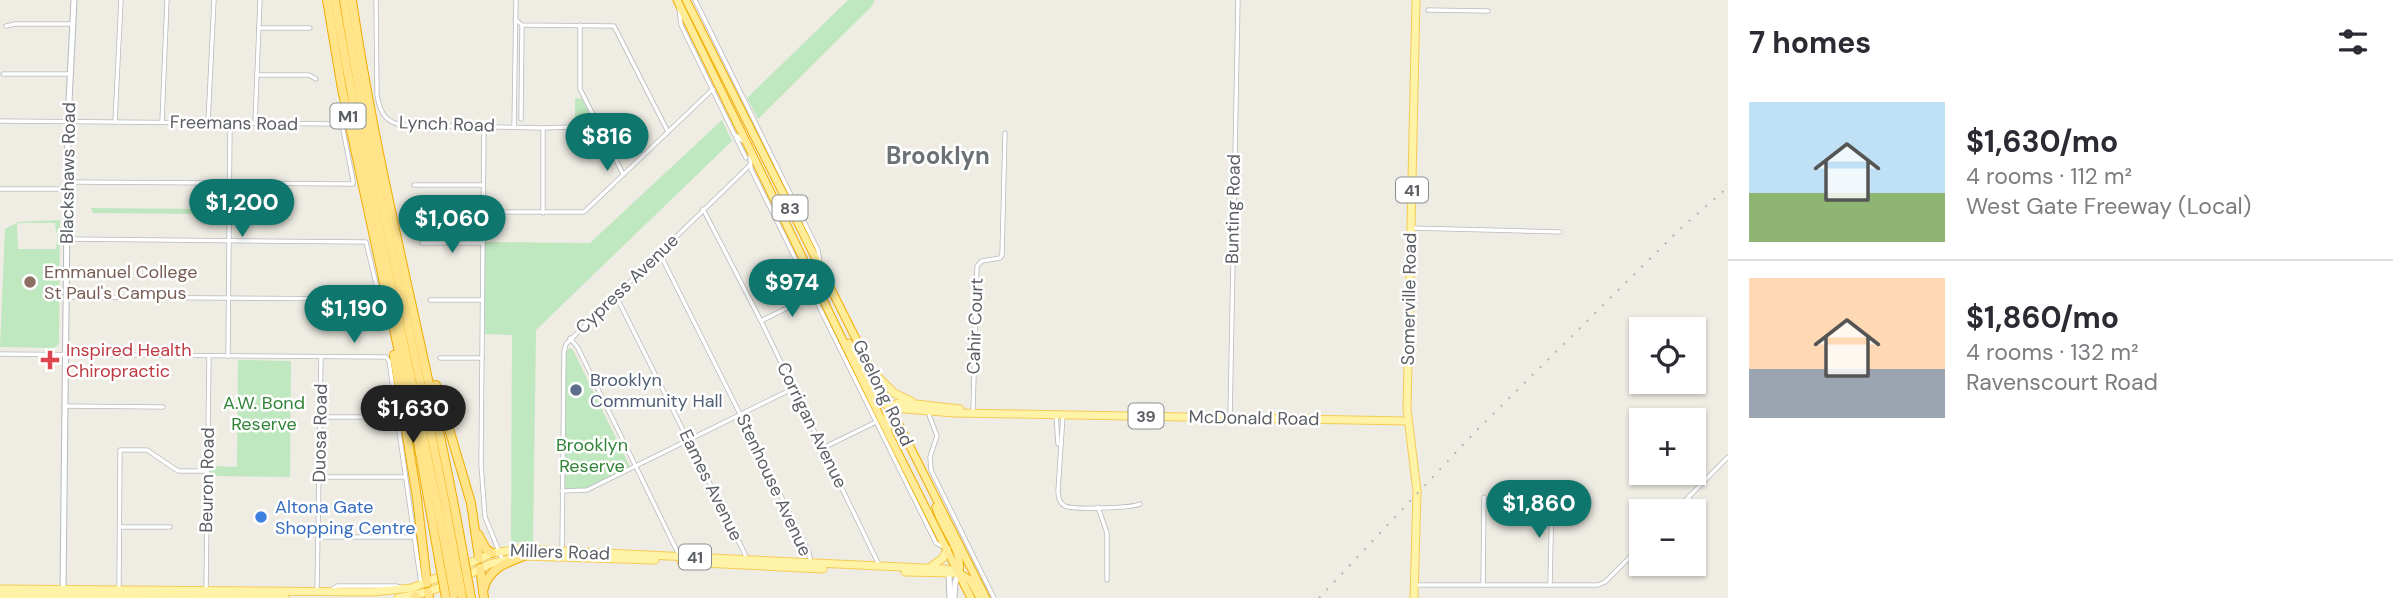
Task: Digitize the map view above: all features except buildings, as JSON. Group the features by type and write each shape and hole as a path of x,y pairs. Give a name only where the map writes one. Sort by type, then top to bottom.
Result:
{"highway":[{"name":"M1","path":"327,0 342,89 416,431 452,560"},
{"name":"M1","path":"335,0 366,167 452,560"},
{"name":"M1","path":"344,0 365,119 432,434 456,595"},
{"name":"M1","path":"353,0 417,325 442,436 456,595"},
{"name":"Geelong Road","path":"680,1 876,375 986,598"},
{"name":"Geelong Road","path":"680,1 793,237 816,291 959,572 969,598"},
{"path":"372,232 413,469 426,590"},
{"path":"816,291 827,282"},
{"path":"417,325 464,478 479,558"},
{"path":"837,328 847,339 880,401 891,408 887,414 888,433"},
{"path":"934,496 940,519 959,559 959,572 969,578 980,598"},
{"path":"475,528 486,549 496,552"},
{"path":"483,594 491,573 503,562 524,556"},
{"path":"480,568 483,594"},
{"name":"M1","path":"456,595 471,598"}],"main road":[{"name":"Blackshaws Road","path":"63,595 68,121 74,0"},
{"name":"Somerville Road","path":"1414,598 1417,494 1407,421 1416,0"},
{"name":"39","path":"876,375 894,393 915,407"},
{"name":"McDonald Road","path":"891,408 899,403 915,407 974,411 1407,421"},
{"path":"900,424 905,414 915,407"},
{"path":"929,571 947,549"},
{"name":"Millers Road","path":"398,598 415,597 479,558 496,552 959,572"},
{"name":"Millers Road","path":"524,556 562,553"},
{"path":"479,558 480,568"},
{"name":"Millers Road","path":"74,595 119,590 317,595 328,592 426,590 480,568 503,562"},
{"name":"Millers Road","path":"811,565 879,566 949,575 959,572"},
{"path":"953,598 959,572"},
{"path":"949,575 953,598"},
{"path":"51,594 63,579 74,595"},
{"name":"Millers Road","path":"0,589 63,595 285,598"},
{"name":"Millers Road","path":"0,595 51,594"},
{"path":"953,598 969,598"}],"street":[{"path":"115,122 121,0"},
{"path":"162,122 167,0"},
{"path":"208,123 214,0"},
{"path":"255,123 260,0"},
{"name":"Lynch Road","path":"376,0 376,83 382,114 389,122 400,125 543,128 599,126"},
{"path":"514,127 516,0"},
{"path":"695,0 818,250 820,268"},
{"name":"Bunting Road","path":"1230,418 1238,0"},
{"path":"680,1 681,25 746,158"},
{"path":"1427,10 1489,11"},
{"path":"515,19 522,25"},
{"path":"6,26 72,24"},
{"path":"521,119 522,25"},
{"path":"515,30 522,25 614,26 667,132"},
{"path":"580,25 580,89 623,174"},
{"path":"259,28 310,28"},
{"path":"3,74 70,75"},
{"path":"257,75 309,75 316,79"},
{"path":"483,212 584,212 713,89"},
{"path":"514,95 521,95"},
{"name":"Freemans Road","path":"0,121 340,125 353,184 230,183"},
{"path":"228,356 230,123"},
{"path":"484,126 481,464 483,506 496,552 503,562"},
{"path":"543,128 543,213"},
{"path":"734,134 750,148 750,165 781,229 816,291 876,422 936,543 947,549"},
{"name":"Cahir Court","path":"974,411 977,266 982,261 1000,258 1002,255 1005,134"},
{"name":"Cypress Avenue","path":"562,553 564,352 570,338 750,165"},
{"path":"0,189 67,185 230,183"},
{"path":"414,185 483,185"},
{"name":"Corrigan Avenue","path":"703,209 761,321 878,559 879,566"},
{"path":"1411,228 1560,232"},
{"path":"781,229 793,237"},
{"path":"66,239 366,242 378,298 66,297"},
{"path":"422,243 483,243"},
{"name":"Stenhouse Avenue","path":"659,252 809,552 811,565"},
{"path":"761,321 816,291"},
{"name":"Eames Avenue","path":"615,295 745,554 745,562"},
{"path":"430,300 482,300"},
{"path":"570,338 578,348 679,559"},
{"path":"0,354 386,357 389,360 417,558 426,590"},
{"name":"Beuron Road","path":"206,592 209,356"},
{"name":"Duosa Road","path":"317,595 321,357"},
{"path":"440,358 482,358"},
{"path":"562,491 587,490 794,388"},
{"path":"64,406 163,407"},
{"name":"Geelong Road","path":"928,408 937,436 930,456 931,470 994,598"},
{"path":"1059,414 1058,491 1061,502 1070,507 1131,508 1140,504"},
{"path":"321,417 397,417"},
{"path":"823,448 876,422"},
{"path":"119,590 120,450 147,450 178,471 207,471"},
{"path":"1686,499 1728,457"},
{"path":"320,477 405,477"},
{"path":"1550,585 1552,495"},
{"path":"1483,585 1484,497"},
{"path":"1098,507 1107,533 1107,580"},
{"path":"120,527 170,527"},
{"path":"319,537 414,537"},
{"path":"1415,585 1601,584 1629,557"},
{"path":"206,592 218,597"}],"green space":[{"path":"848,0 875,0 758,119 747,98"},
{"path":"575,98 582,99 594,123 575,123"},
{"path":"722,120 732,141 536,330 533,543 511,542 512,335 485,334 485,242 590,243"},
{"path":"91,208 206,209 205,214 93,213"},
{"name":"Emmanuel College St Paul's Campus","path":"60,220 59,344 54,348 0,347 5,229 18,222","holes":["17,223 55,223 58,232 56,249 18,249"]},
{"name":"Brooklyn Reserve","path":"570,348 630,467 586,489 565,490 566,356"},
{"name":"A.W. Bond Reserve","path":"238,360 291,361 290,477 209,476 209,466 237,467"}],"railway":[{"path":"1319,598 1477,430 1681,228 1728,187"}],"place":[{"name":"Emmanuel College St Paul's Campus","path":"30,282"},
{"name":"Inspired Health Chiropractic","path":"50,360"},
{"name":"Brooklyn Community Hall","path":"576,390"},
{"name":"Altona Gate Shopping Centre","path":"261,517"}],"district":[{"name":"Brooklyn","path":"938,155"}]}
